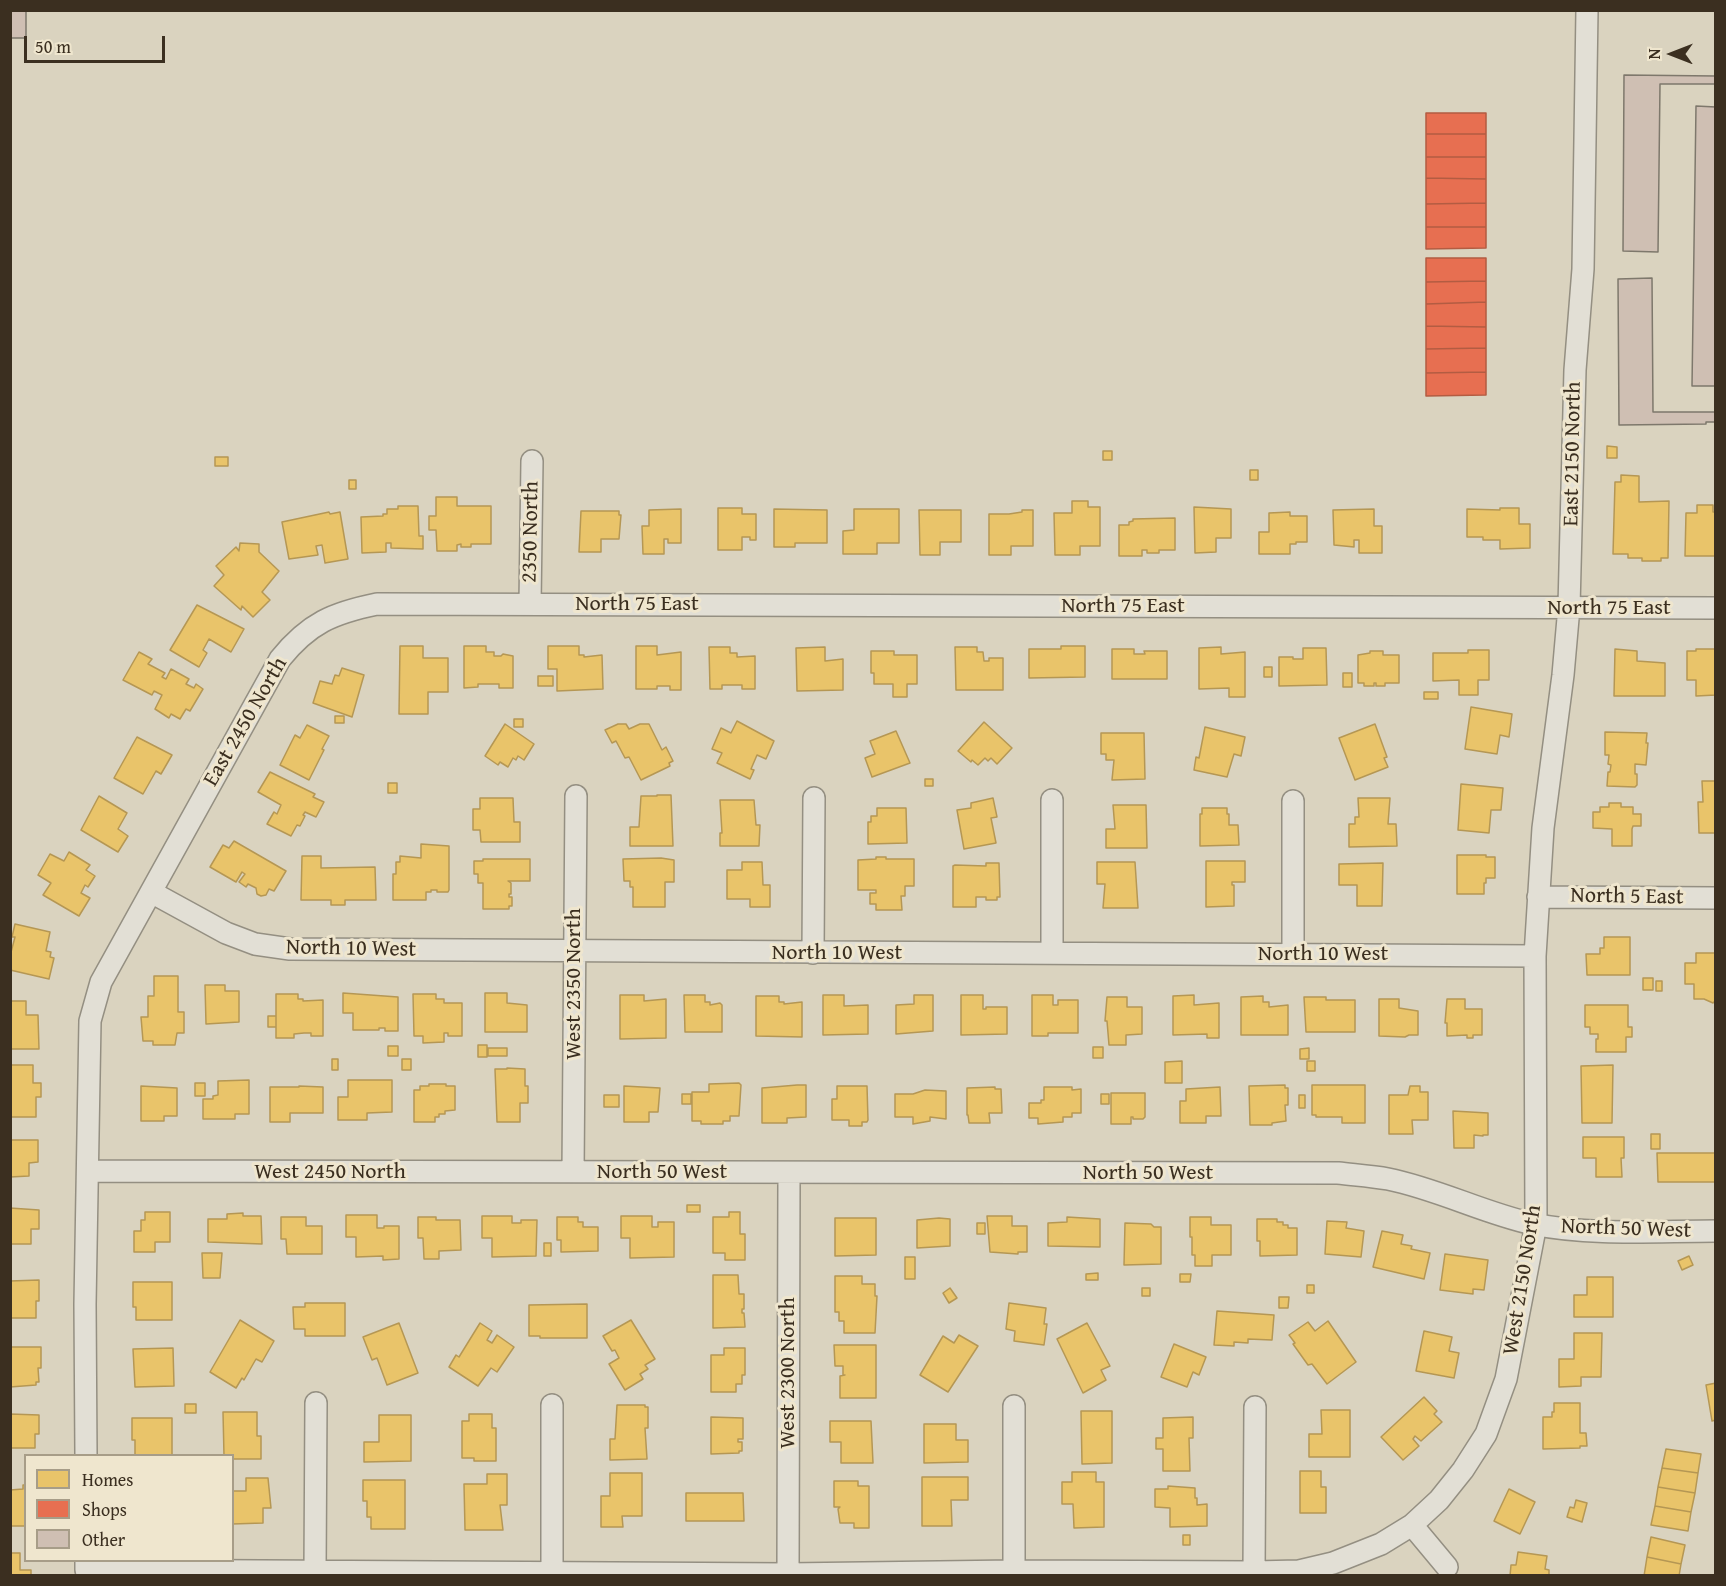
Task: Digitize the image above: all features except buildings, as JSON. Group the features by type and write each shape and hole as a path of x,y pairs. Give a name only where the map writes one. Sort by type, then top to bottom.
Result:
{"street":[{"name":"East 2150 North","path":"1538,897 1569,607 1575,370 1583,269 1587,10"},
{"name":"2350 North","path":"530,604 532,461"},
{"name":"East 2450 North","path":"151,892 280,659 296,639 325,619 351,609 377,604 530,604"},
{"name":"North 75 East","path":"530,604 1716,608"},
{"name":"West 2350 North","path":"573,1172 576,796"},
{"path":"813,953 814,798"},
{"path":"1052,800 1052,953"},
{"path":"1293,801 1293,953"},
{"name":"North 10 West","path":"151,892 226,933 255,944 290,949 1535,956"},
{"path":"86,1454 85,1304 90,1021 101,982 151,892"},
{"name":"North 5 East","path":"1538,897 1716,898"},
{"name":"West 2150 North","path":"86,1565 315,1572 552,1574 1254,1572 1299,1570 1333,1563 1381,1544 1412,1525 1439,1500 1463,1470 1486,1434 1506,1379 1536,1224 1535,956 1538,897"},
{"name":"West 2450 North","path":"88,1171 573,1172"},
{"name":"North 50 West","path":"573,1172 1338,1173 1389,1179 1512,1219 1536,1224 1607,1231 1716,1231"},
{"name":"West 2300 North","path":"788,1574 789,1173"},
{"path":"315,1572 316,1403"},
{"path":"552,1405 552,1574"},
{"path":"1014,1406 1014,1572"},
{"path":"1254,1572 1256,1407"},
{"path":"1412,1525 1448,1567"}]}
